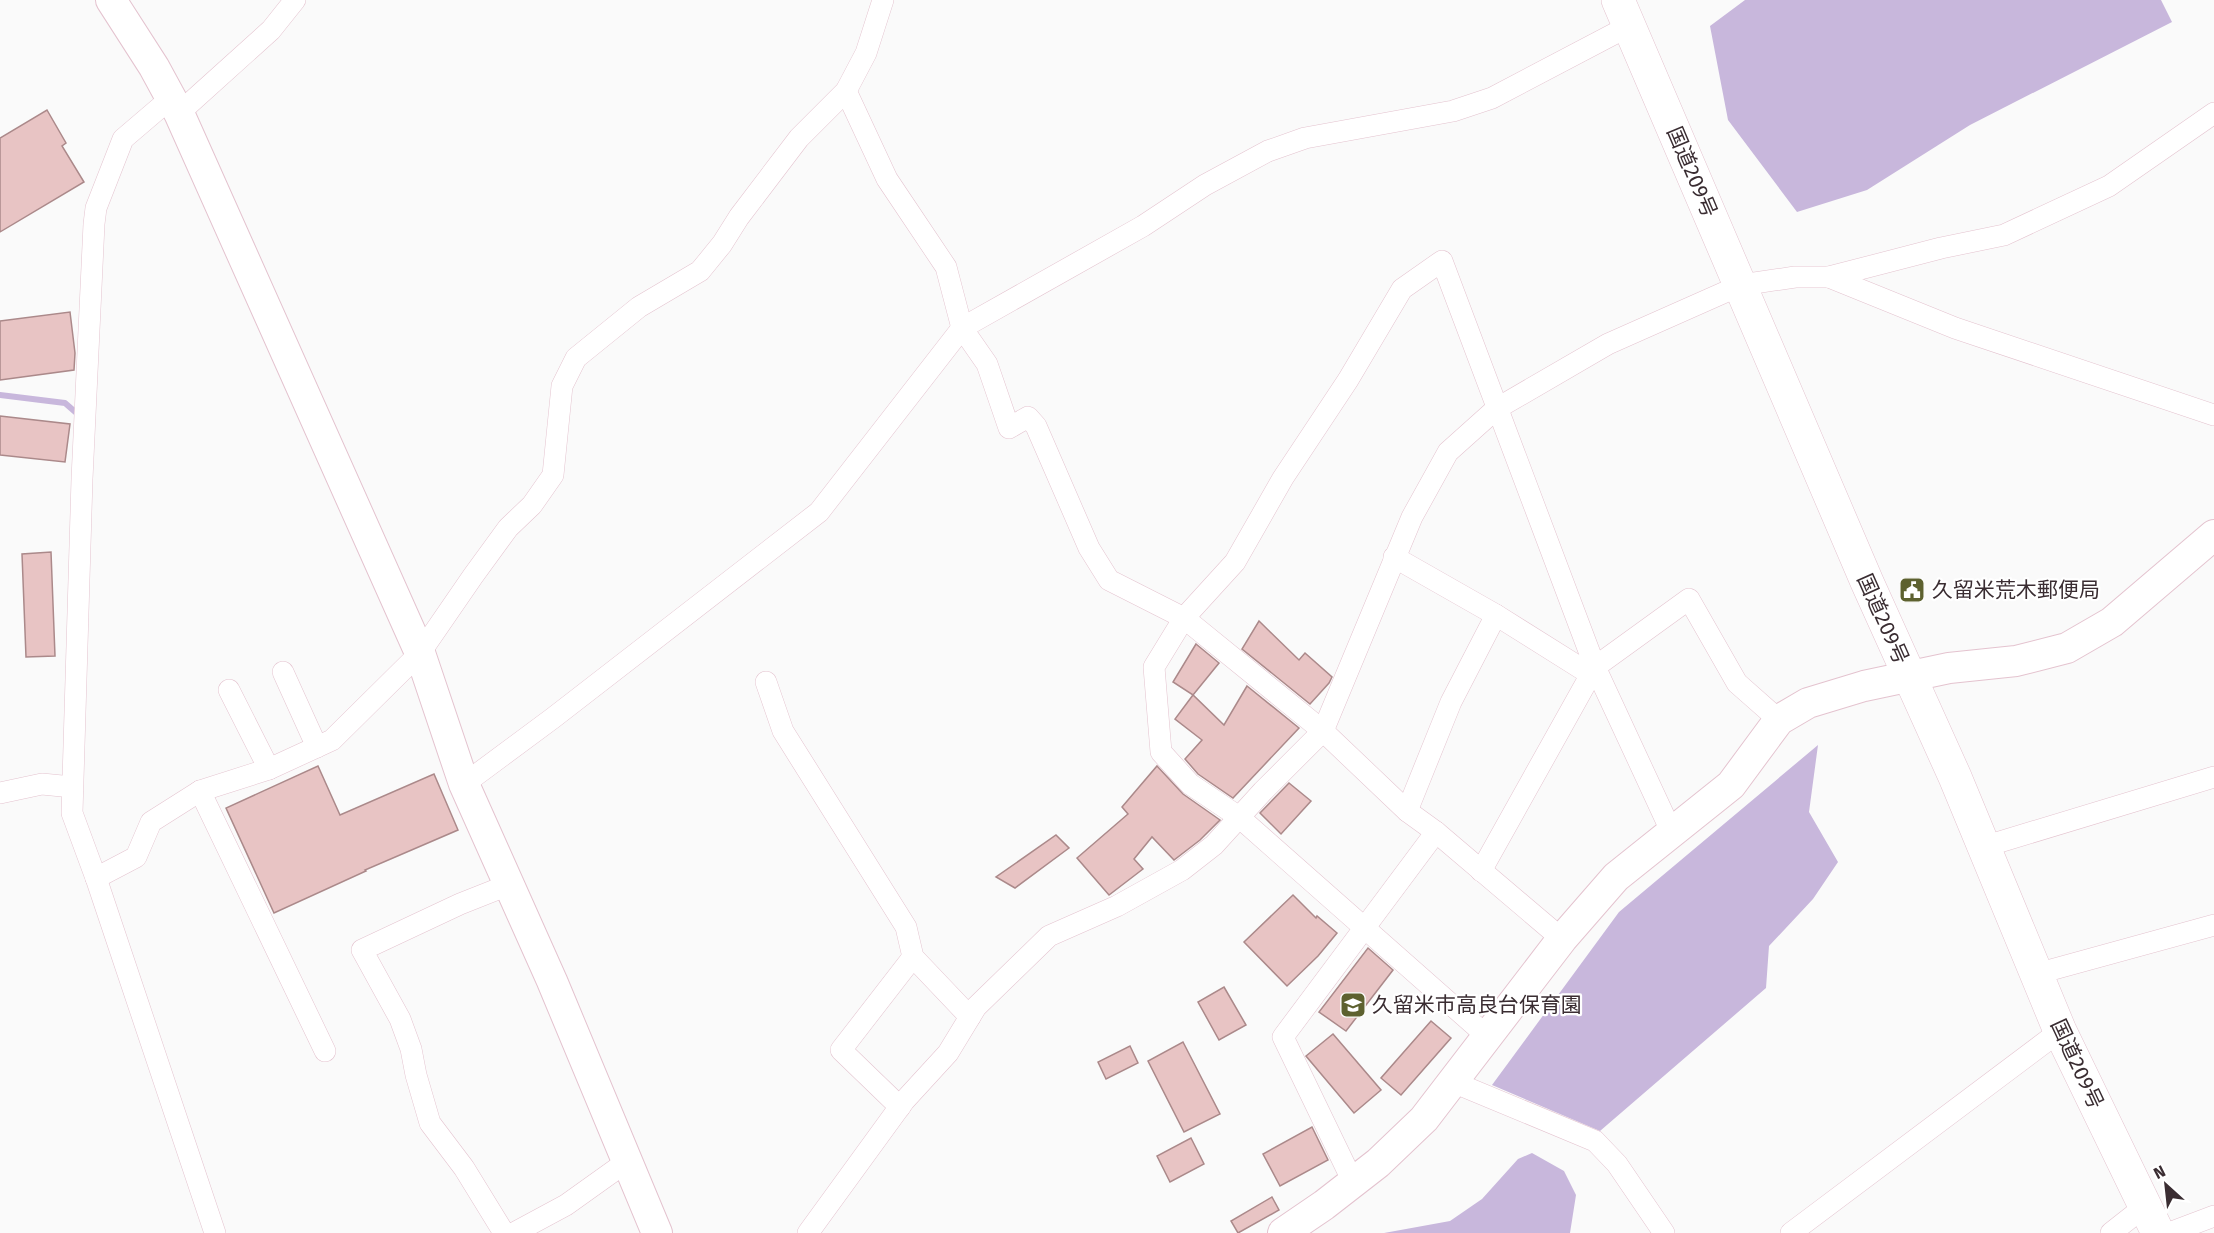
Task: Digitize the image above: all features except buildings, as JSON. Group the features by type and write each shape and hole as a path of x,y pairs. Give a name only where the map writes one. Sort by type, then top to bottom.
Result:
{"highway":[{"name":"国道209号","path":"1623,13 1909,677 1955,777 2060,1031 2151,1220"}],"street":[{"path":"111,0 154,67 175,106 420,653 464,783 629,1160 657,1233"},
{"path":"215,1233 72,813 94,224 96,208 123,138 175,106 271,30 294,0"},
{"path":"96,878 136,858 151,822 200,791 269,769 332,740 420,653 508,528 532,505 553,476 562,386 576,358 639,308 700,272 799,138 846,91 866,53 883,0"},
{"path":"464,783 553,718 819,512 962,328 1143,226 1205,185 1268,151 1305,138 1443,113 1492,98 1623,13"},
{"path":"846,91 887,179 946,267 962,328 987,364 1009,428 1028,417 1036,426 1089,548 1109,580 1184,618 1323,731 1407,811 1436,832 1562,939"},
{"path":"808,1233 900,1107 948,1053 976,1007 1049,936 1117,906 1182,870 1214,845 1323,731 1412,517 1448,452 1496,409 1608,344 1741,285 1795,277 1829,277 1941,248 2004,235 2109,186 2214,113"},
{"path":"1488,1037 1239,817 1190,784 1161,752 1154,667 1184,618 1235,562 1283,478 1348,380 1402,289 1442,261 1593,670 1672,833"},
{"path":"1829,277 1955,328 2214,415"},
{"path":"1283,1233 1378,1163 1424,1119 1562,939 1616,877 1731,785 1779,720 1808,703 1864,686 1949,668 2016,661 2067,648 2112,622 2214,535"},
{"path":"1394,557 1593,670"},
{"path":"1481,871 1593,670 1689,599 1737,683 1779,720"},
{"path":"1407,811 1451,702 1496,615"},
{"path":"283,672 317,747"},
{"path":"766,682 783,731 906,927 913,957 970,1017"},
{"path":"229,690 269,769"},
{"path":"1983,847 2214,777"},
{"path":"0,793 42,784 72,786"},
{"path":"200,791 325,1051"},
{"path":"1353,1182 1283,1037 1436,832"},
{"path":"504,1233 464,1168 430,1123 411,1049 400,1018 362,950 460,904 508,885"},
{"path":"2036,974 2214,925"},
{"path":"900,1107 841,1050 913,957"},
{"path":"1791,1233 2060,1031"},
{"path":"1453,1082 1595,1141 1617,1164 1664,1233"},
{"path":"514,1233 566,1205 629,1160"},
{"path":"2169,1233 2214,1216"},
{"path":"2111,1233 2151,1220"}],"shaded area":[{"path":"1745,0 2161,0 2172,22 1970,125 1867,190 1797,212 1728,120 1710,26"},
{"path":"1818,745 1809,812 1838,862 1813,899 1769,946 1766,988 1600,1131 1492,1085 1619,912"},
{"path":"1532,1153 1564,1171 1576,1195 1570,1233 1384,1233 1450,1221 1482,1199 1518,1159"}],"waterway":[{"path":"0,395 65,403 81,417"}],"place":[{"name":"久留米荒木郵便局","path":"1912,590"},
{"name":"久留米市高良台保育園","path":"1353,1005"}]}
